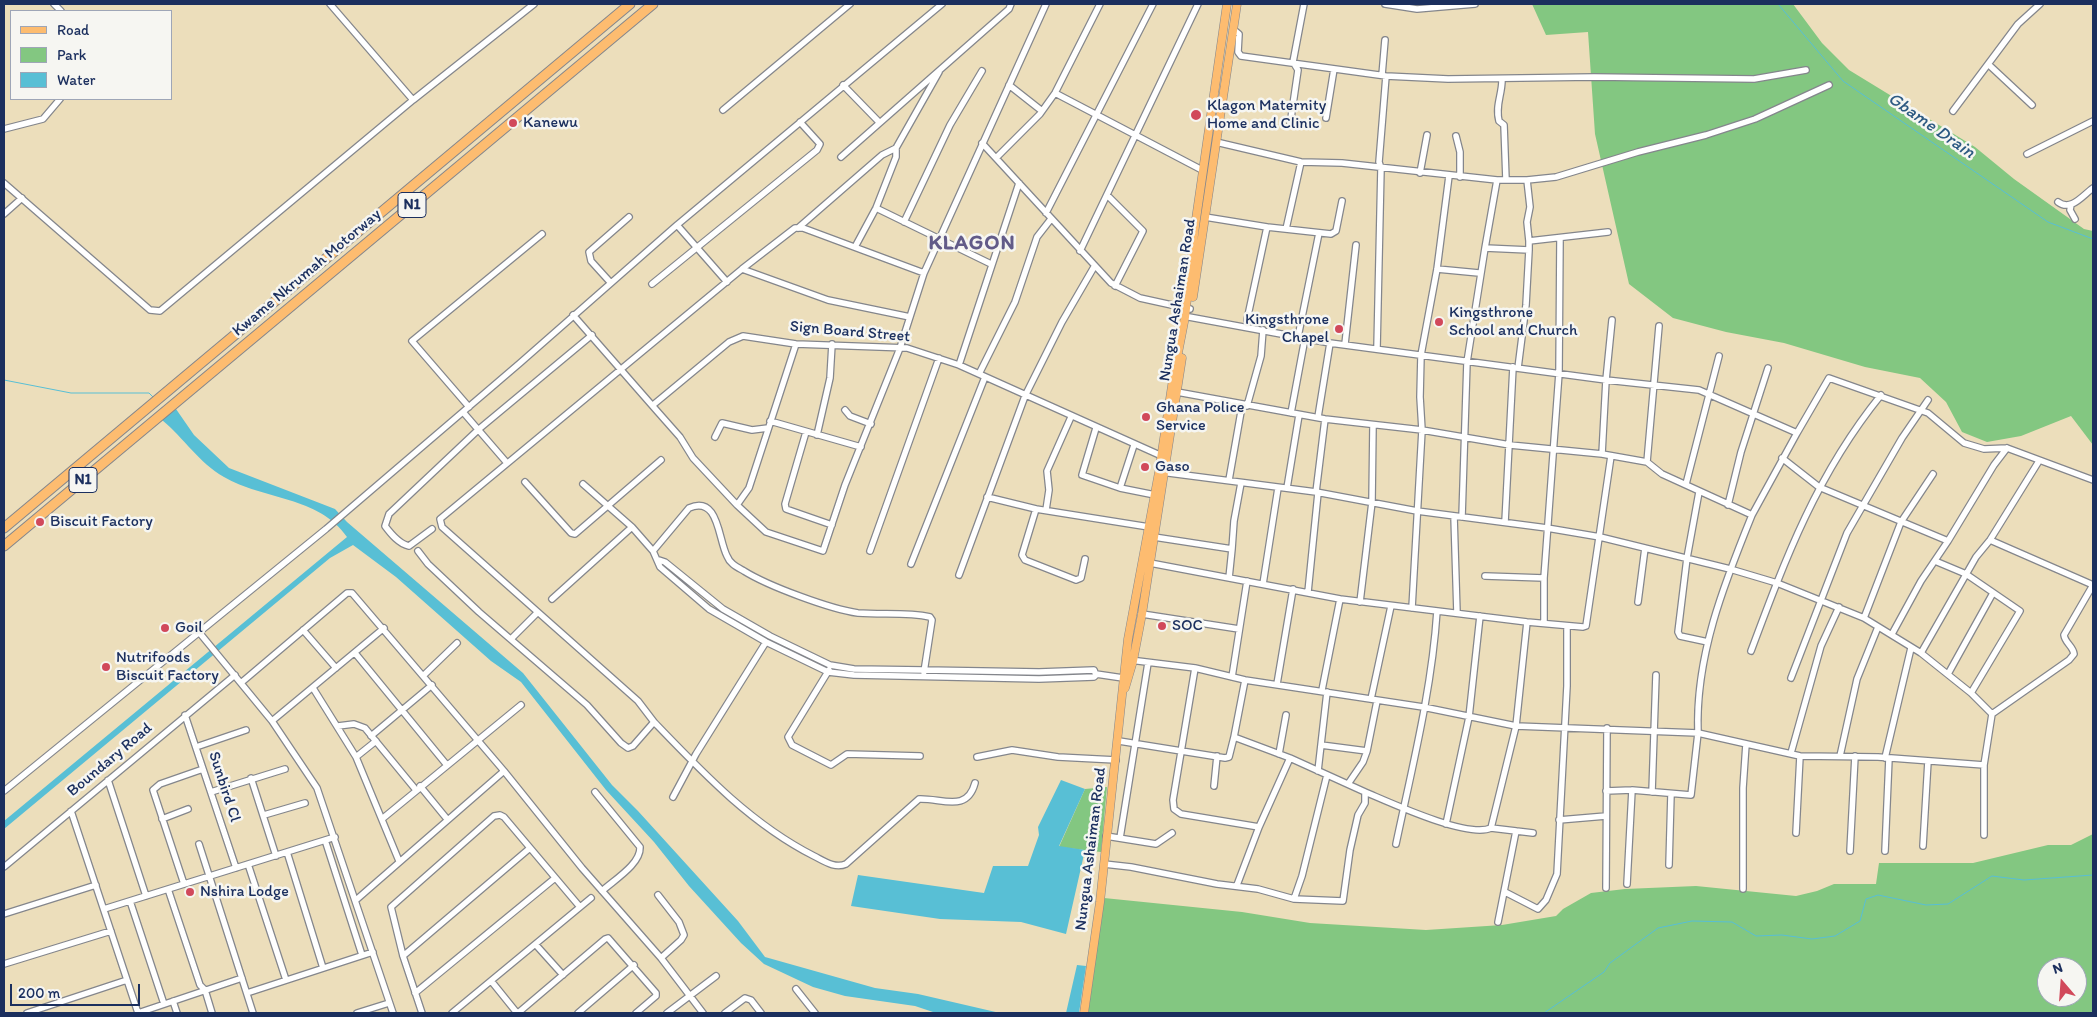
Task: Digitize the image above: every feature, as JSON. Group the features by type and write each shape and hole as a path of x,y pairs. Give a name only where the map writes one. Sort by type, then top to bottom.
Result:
{"highway":[{"name":"Kwame Nkrumah Motorway","path":"4,528 630,4"},
{"name":"Kwame Nkrumah Motorway","path":"4,546 653,4"}],"main road":[{"name":"Nungua Ashaiman Road","path":"1084,1013 1125,688 1149,527 1165,458 1177,392 1188,312 1202,170 1227,4"},
{"name":"Nungua Ashaiman Road","path":"1165,458 1173,379 1188,312 1205,217 1237,4"},
{"name":"Nungua Ashaiman Road","path":"1125,688 1123,678 1142,614 1162,472"}],"street":[{"path":"330,4 413,100"},
{"path":"4,183 150,310 157,312 413,100 534,4"},
{"path":"723,110 850,4"},
{"path":"4,791 344,513 469,407 610,282 942,4"},
{"path":"841,157 1009,9 1011,4"},
{"path":"573,314 680,437 693,458 737,505 766,532 823,551 845,484 871,424 900,348 924,273 1046,4"},
{"path":"996,158 1042,110 1055,93 1100,4"},
{"path":"1046,213 1153,4"},
{"path":"1080,251 1198,4"},
{"path":"1290,125 1298,70 1293,62 1304,4"},
{"path":"1385,4 1417,9 1444,5 1475,4"},
{"path":"1953,111 2018,24 2040,4"},
{"path":"1233,29 1240,34 1238,52 1241,56 1384,75 1502,80 1594,77 1754,79 1806,70"},
{"path":"1376,348 1381,168 1379,152 1385,40"},
{"path":"1988,64 2032,105"},
{"path":"855,247 876,208 896,157 896,148 940,69"},
{"path":"1326,118 1334,69"},
{"path":"904,222 950,125 982,71"},
{"path":"1502,80 1502,94 1497,105 1499,121 1504,124 1506,180"},
{"path":"843,85 879,122"},
{"path":"1009,85 1042,110"},
{"path":"1216,142 1301,162 1342,163 1497,180 1527,180 1556,177 1638,152 1706,135 1755,119 1829,85"},
{"path":"1055,93 1202,170"},
{"path":"4,129 42,119 59,100"},
{"path":"2027,154 2093,121"},
{"path":"652,284 817,150 820,144 800,122"},
{"path":"1420,172 1427,135"},
{"path":"1456,136 1460,152 1460,177"},
{"path":"982,142 1094,267 1115,286 1140,298 1263,330 1330,343 1606,380 1699,390 1752,415 1797,433"},
{"path":"896,148 882,155 798,228 787,233 742,269 440,519 442,527 632,695 654,722 692,762 733,801 791,844 835,866 846,864 919,799 954,802 966,799 972,793 975,783"},
{"path":"1286,229 1301,162"},
{"path":"1412,608 1422,430 1420,397 1421,355 1437,269 1449,176"},
{"path":"1462,517 1467,362 1479,273 1497,180"},
{"path":"1505,522 1515,367 1526,306 1529,250 1527,222 1530,207 1527,180"},
{"path":"959,365 1019,183"},
{"path":"2058,202 2062,206 2072,205 2093,188"},
{"path":"1107,196 1143,231 1115,286"},
{"path":"4,214 22,198"},
{"path":"1205,217 1267,227 1334,234 1342,201"},
{"path":"2072,205 2070,210 2075,219"},
{"path":"876,208 991,264"},
{"path":"610,282 591,261 589,252 629,217"},
{"path":"911,564 982,376 1015,302 1037,238 1051,219"},
{"path":"678,225 727,282"},
{"path":"1247,320 1267,227"},
{"path":"798,228 924,273"},
{"path":"1528,241 1608,232"},
{"path":"1291,413 1301,337 1319,233"},
{"path":"469,407 412,341 542,234"},
{"path":"1544,623 1544,578 1559,373 1560,238"},
{"path":"1345,344 1356,245"},
{"path":"1485,248 1529,250"},
{"path":"959,575 1025,396 1062,322 1094,267"},
{"path":"742,269 828,300 910,317"},
{"path":"1437,269 1479,273"},
{"path":"1602,454 1606,380 1612,320"},
{"path":"1647,462 1659,326"},
{"path":"1229,480 1245,406 1261,356 1263,330"},
{"path":"432,529 409,546 403,545 385,526 385,521 390,514 479,429 592,335"},
{"name":"Sign Board Street","path":"653,405 734,338 751,337 796,344 900,348 959,365 1165,458"},
{"path":"1318,417 1330,343"},
{"path":"737,505 749,488 796,344"},
{"path":"817,435 830,378 832,344"},
{"path":"1686,484 1695,440 1710,396 1719,356"},
{"path":"870,551 939,358"},
{"path":"1728,505 1752,415 1768,368"},
{"path":"1606,791 1632,790 1691,795 1698,733 1701,671 1730,568 1752,516 1782,458 1829,378 1928,413 1964,443 1984,449 2007,448 2093,480"},
{"path":"1177,392 1245,406 1325,419 1422,430 1510,446 1602,454 1647,462 1662,474 1752,516"},
{"path":"1752,651 1794,537 1819,487 1856,426 1881,396"},
{"path":"1791,678 1847,533 1862,504 1928,400"},
{"path":"845,410 850,416 871,424"},
{"path":"463,412 507,463"},
{"path":"1287,488 1299,415"},
{"path":"1046,510 1047,471 1071,417"},
{"path":"1308,592 1325,419"},
{"path":"770,421 861,447"},
{"path":"715,437 722,424 752,430 768,428"},
{"path":"1360,602 1372,502 1374,425"},
{"path":"1096,428 1082,475 1120,488 1155,495"},
{"path":"806,432 786,496 786,509 832,525"},
{"path":"1120,488 1134,445"},
{"path":"1892,634 1921,581 1948,541 1994,465 2007,448"},
{"path":"1150,563 1360,602 1527,622 1586,626 1611,456"},
{"path":"1782,458 1819,487 1948,541"},
{"path":"525,482 571,533 578,533 660,460"},
{"path":"1921,653 1976,557 1990,540 2039,461"},
{"path":"1162,472 1317,492 1417,511 1548,528 1600,537 1730,568 1821,599 1864,618 1921,653 1948,674 1992,714"},
{"path":"1864,618 1901,522 1933,474"},
{"path":"1229,578 1234,521 1241,483"},
{"path":"583,484 632,527 659,560 660,567 709,609 766,642 829,668 854,675 1094,670 1096,674 1123,678"},
{"path":"1263,584 1278,488"},
{"path":"1699,492 1687,558 1678,632 1680,636 1708,642"},
{"path":"987,497 1036,509 1149,527"},
{"path":"652,551 689,508 704,506 710,510 717,522 728,558 732,564 755,578 834,607 857,612 930,618 932,620 924,673"},
{"path":"1036,509 1022,555 1025,560 1076,580 1081,578 1085,559"},
{"path":"1454,516 1457,613"},
{"path":"552,599 632,527"},
{"path":"1154,537 1232,549"},
{"path":"1984,835 1984,765 1992,714 2069,660 2074,654 2074,650 2065,641 2064,634 2093,585 1990,540"},
{"path":"1638,602 1645,548"},
{"path":"418,551 457,591 587,705 621,743 628,748 633,746 654,722"},
{"path":"659,560 666,562 723,609 829,668"},
{"path":"1935,560 1966,574 2020,611 1971,694"},
{"path":"1485,576 1544,578"},
{"path":"1232,677 1247,581"},
{"path":"1277,684 1293,589"},
{"path":"242,682 350,592 356,595 602,891 661,958 703,1013"},
{"path":"1948,674 1993,593"},
{"path":"1318,771 1325,691 1340,599"},
{"path":"1348,784 1363,762 1367,751 1391,606"},
{"path":"1791,753 1821,646 1839,607"},
{"path":"1396,844 1423,707 1437,612"},
{"path":"511,639 538,613"},
{"path":"1142,614 1239,629"},
{"path":"1446,824 1469,717 1480,616"},
{"path":"1491,828 1516,726 1527,622"},
{"path":"1504,892 1534,908 1543,906 1557,874 1567,626"},
{"path":"1840,756 1857,679 1878,627"},
{"path":"272,721 384,628"},
{"path":"304,630 336,668"},
{"path":"198,631 242,682 313,780 335,837 393,1013"},
{"path":"674,797 692,762 766,642"},
{"path":"424,675 457,643"},
{"path":"1885,851 1887,758 1911,648"},
{"path":"355,653 446,764"},
{"path":"1129,660 1195,668 1245,680 1423,707 1516,726 1698,733 1800,756 1854,756 1984,765"},
{"path":"1120,838 1148,663"},
{"path":"829,668 788,737 792,745 831,765 847,754 920,756"},
{"path":"1195,668 1183,750 1173,800 1174,809 1181,814 1259,827"},
{"path":"1039,672 1039,679"},
{"path":"924,673 1039,679 1094,677 1096,674"},
{"name":"Boundary Road","path":"4,867 235,675"},
{"path":"1652,792 1656,675"},
{"path":"1119,741 1229,757 1245,680"},
{"path":"356,757 402,710 432,685"},
{"path":"314,688 356,757 399,861"},
{"path":"382,819 446,764 521,705"},
{"name":"Sunbird Cl","path":"185,715 236,868"},
{"path":"1279,754 1286,715"},
{"path":"338,726 346,724 360,726 448,819"},
{"path":"1606,888 1607,728"},
{"path":"196,747 246,730"},
{"path":"1234,737 1290,758 1403,809 1446,824 1484,831 1491,828 1533,832"},
{"path":"1743,889 1743,788 1746,744"},
{"path":"1321,746 1367,751"},
{"path":"977,757 1012,750 1058,757 1116,760"},
{"path":"1214,786 1216,756"},
{"path":"1796,833 1800,756"},
{"path":"1850,852 1854,756"},
{"path":"1238,885 1259,827 1290,758"},
{"path":"1922,846 1928,761"},
{"path":"184,884 154,793 155,786 203,769"},
{"path":"211,792 285,769"},
{"path":"356,900 504,771"},
{"path":"1294,899 1302,876 1327,775"},
{"path":"251,778 276,856"},
{"path":"108,780 146,896"},
{"path":"1626,884 1632,790"},
{"path":"595,792 640,847 640,853 636,861 602,891"},
{"path":"1104,864 1131,867 1217,884 1238,885 1294,899 1343,900 1350,850 1358,815 1365,803 1365,792"},
{"path":"1669,865 1671,794"},
{"path":"264,815 305,803"},
{"path":"162,819 188,809"},
{"path":"71,811 138,1013 242,978"},
{"path":"422,1013 391,912 394,903 494,816 500,815 504,817 580,908"},
{"path":"1559,820 1606,816"},
{"path":"1498,922 1516,830"},
{"path":"1106,836 1156,844 1172,833"},
{"path":"104,909 335,837"},
{"path":"325,840 362,955"},
{"path":"199,844 253,1013"},
{"path":"403,956 530,848"},
{"path":"287,852 324,968"},
{"path":"248,864 286,980"},
{"path":"415,994 555,878"},
{"path":"4,914 96,885"},
{"path":"168,889 200,985 205,990 212,1013"},
{"path":"658,896 679,922 684,935 682,940 661,958"},
{"path":"452,1013 492,982 591,898"},
{"path":"130,901 164,1004"},
{"path":"4,964 110,931"},
{"path":"492,982 518,1013 608,938 656,992 656,996 636,1013"},
{"path":"536,945 563,975"},
{"path":"246,993 373,952"},
{"path":"578,1013 634,965"},
{"path":"667,1013 716,976"},
{"path":"27,1013 42,1011 127,980"},
{"path":"796,989 814,1013"},
{"path":"724,1013 745,998 750,1000 761,1013"},
{"path":"173,1001 177,1013"},
{"path":"357,1013 389,1003"}],"green space":[{"path":"1532,4 1793,4 1822,43 1849,70 1975,147 2014,179 2084,229 2093,231 2093,445 2071,416 2021,436 1987,442 1962,432 1946,402 1920,378 1865,367 1784,343 1726,332 1673,318 1629,284 1595,134 1588,32 1546,35"},
{"path":"1107,787 1101,852 1059,847 1085,789"},
{"path":"2093,834 2093,1013 1088,1013 1104,898 1242,912 1310,923 1426,930 1502,925 1556,916 1563,909 1591,893 1625,889 1696,886 1796,896 1817,891 1834,884 1876,884 1879,863 1973,863 2048,845 2071,845"}],"water":[{"path":"176,409 194,435 229,468 335,509 347,522 523,673 612,785 738,921 765,957 875,988 918,994 1000,1013 936,1013 915,1006 845,996 813,987 764,964 741,943 689,886 654,842 606,790 521,682 491,661 396,577 353,545 330,558 4,829 4,821 347,537 335,524 306,506 239,484 215,471 199,458 162,420"},
{"path":"1061,780 1085,789 1059,846 1085,850 1066,934 1021,922 940,919 851,906 858,875 984,893 993,866 1028,866 1039,835 1038,827"},
{"path":"1077,965 1086,966 1079,1013 1066,1013"}],"waterway":[{"name":"Gbame Drain","path":"1778,4 1843,81 2048,222 2093,239"},
{"path":"4,380 71,393 149,393 153,397"},
{"path":"1544,1013 1604,972 1610,963 1658,928 1692,921 1732,922 1756,936 1782,935 1812,939 1835,936 1860,921 1866,899 1878,895 1926,905 1948,904 1992,876 2024,880 2093,875"}],"place":[{"name":"Klagon Maternity Home and Clinic","path":"1196,115"},
{"name":"Kanewu","path":"513,123"},
{"name":"Kingsthrone School and Church","path":"1439,322"},
{"name":"Kingsthrone Chapel","path":"1339,329"},
{"name":"Ghana Police Service","path":"1146,417"},
{"name":"Gaso","path":"1145,467"},
{"name":"Biscuit Factory","path":"40,522"},
{"name":"SOC","path":"1162,626"},
{"name":"Goil","path":"165,628"},
{"name":"Nutrifoods Biscuit Factory","path":"106,667"},
{"name":"Nshira Lodge","path":"190,892"}],"district":[{"name":"KLAGON","path":"972,244"}]}
